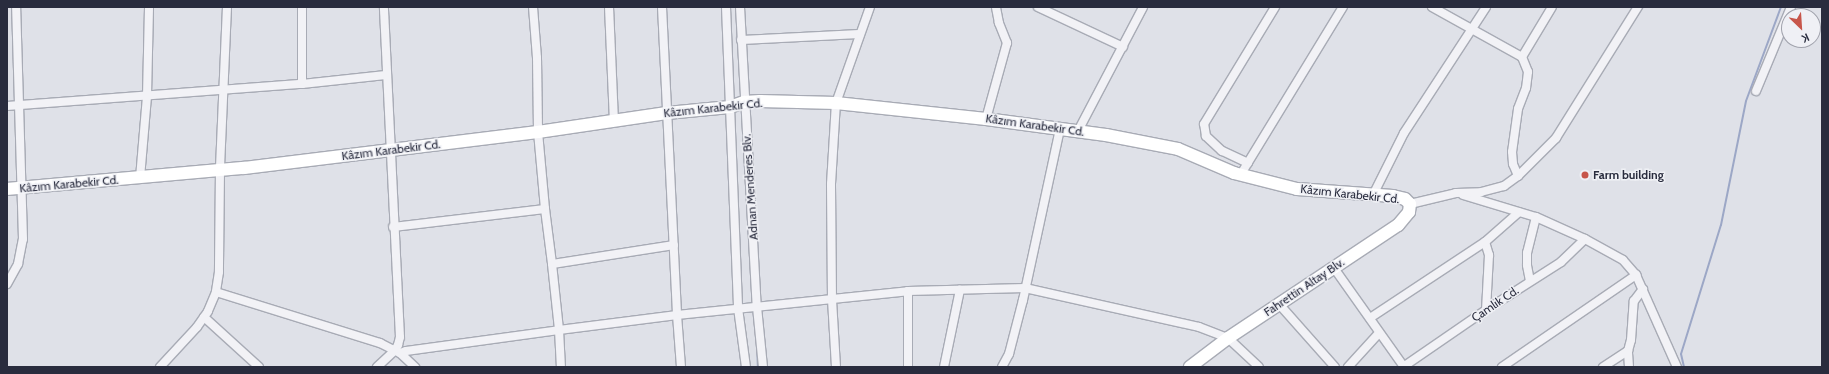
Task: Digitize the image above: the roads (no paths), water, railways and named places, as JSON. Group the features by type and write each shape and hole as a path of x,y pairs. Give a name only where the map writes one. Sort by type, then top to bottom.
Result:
{"street":[{"path":"7,7 16,7 23,239 18,264 7,284"},
{"path":"140,178 147,96 149,7"},
{"path":"160,367 204,317 216,292 219,272 220,170 227,7"},
{"path":"302,7 302,84"},
{"path":"384,7 393,227 400,337 397,352"},
{"path":"533,7 537,58 538,132 559,330 561,367"},
{"path":"609,7 614,120"},
{"path":"662,7 677,315 681,367"},
{"name":"Adnan Menderes Blv.","path":"726,7 738,308 746,367"},
{"name":"Adnan Menderes Blv.","path":"740,7 744,102 763,367"},
{"path":"836,367 832,300 831,184 836,103 870,7"},
{"path":"986,118 1007,43 999,23 996,7"},
{"path":"1038,7 1123,47"},
{"path":"1078,131 1143,7"},
{"path":"1248,163 1222,151 1206,136 1204,124 1275,7"},
{"path":"1241,174 1343,7"},
{"path":"1432,7 1522,57 1528,72 1526,88 1518,109 1512,152 1513,164 1518,176"},
{"path":"1373,195 1404,133 1486,7"},
{"path":"1522,57 1552,7"},
{"path":"1410,204 1456,193 1481,192 1504,186 1518,176 1556,138 1638,7"},
{"path":"1756,91 1790,7"},
{"path":"741,40 860,34"},
{"path":"7,106 302,84 386,75"},
{"name":"Kâzım Karabekir Cd.","path":"7,189 220,170 390,150 538,132 667,113 730,107 744,102 836,103 986,118 1078,131 1178,149 1241,174 1297,189 1393,196 1406,199 1410,204"},
{"path":"1002,367 1009,354 1060,129"},
{"path":"1456,193 1536,217 1585,239 1623,260 1636,275 1677,367"},
{"name":"Fahrettin Altay Blv.","path":"1190,367 1228,338 1398,225 1409,212 1410,204"},
{"path":"393,227 545,209"},
{"path":"1370,318 1485,242 1519,212"},
{"path":"1530,281 1527,265 1527,253 1536,217"},
{"name":"Çamlık Cd.","path":"1403,367 1486,310 1561,262 1585,239"},
{"path":"1485,242 1489,255 1486,310"},
{"path":"552,264 674,245"},
{"path":"1334,268 1403,367"},
{"path":"1502,367 1636,275"},
{"path":"377,367 397,352 677,315 908,291 1025,288 1199,327 1228,338 1259,367"},
{"path":"1629,367 1628,351 1631,340 1634,301 1636,296 1643,289"},
{"path":"944,367 960,290"},
{"path":"908,291 908,367"},
{"path":"216,292 380,343 397,352 415,367"},
{"path":"1279,304 1335,367"},
{"path":"204,317 259,367"},
{"path":"1348,367 1379,333"},
{"path":"1604,367 1628,351"}],"waterway":[{"path":"1684,367 1681,354 1721,225 1746,101 1781,7"},
{"path":"757,342 758,367"}],"place":[{"name":"Farm building","path":"1585,175"}]}
